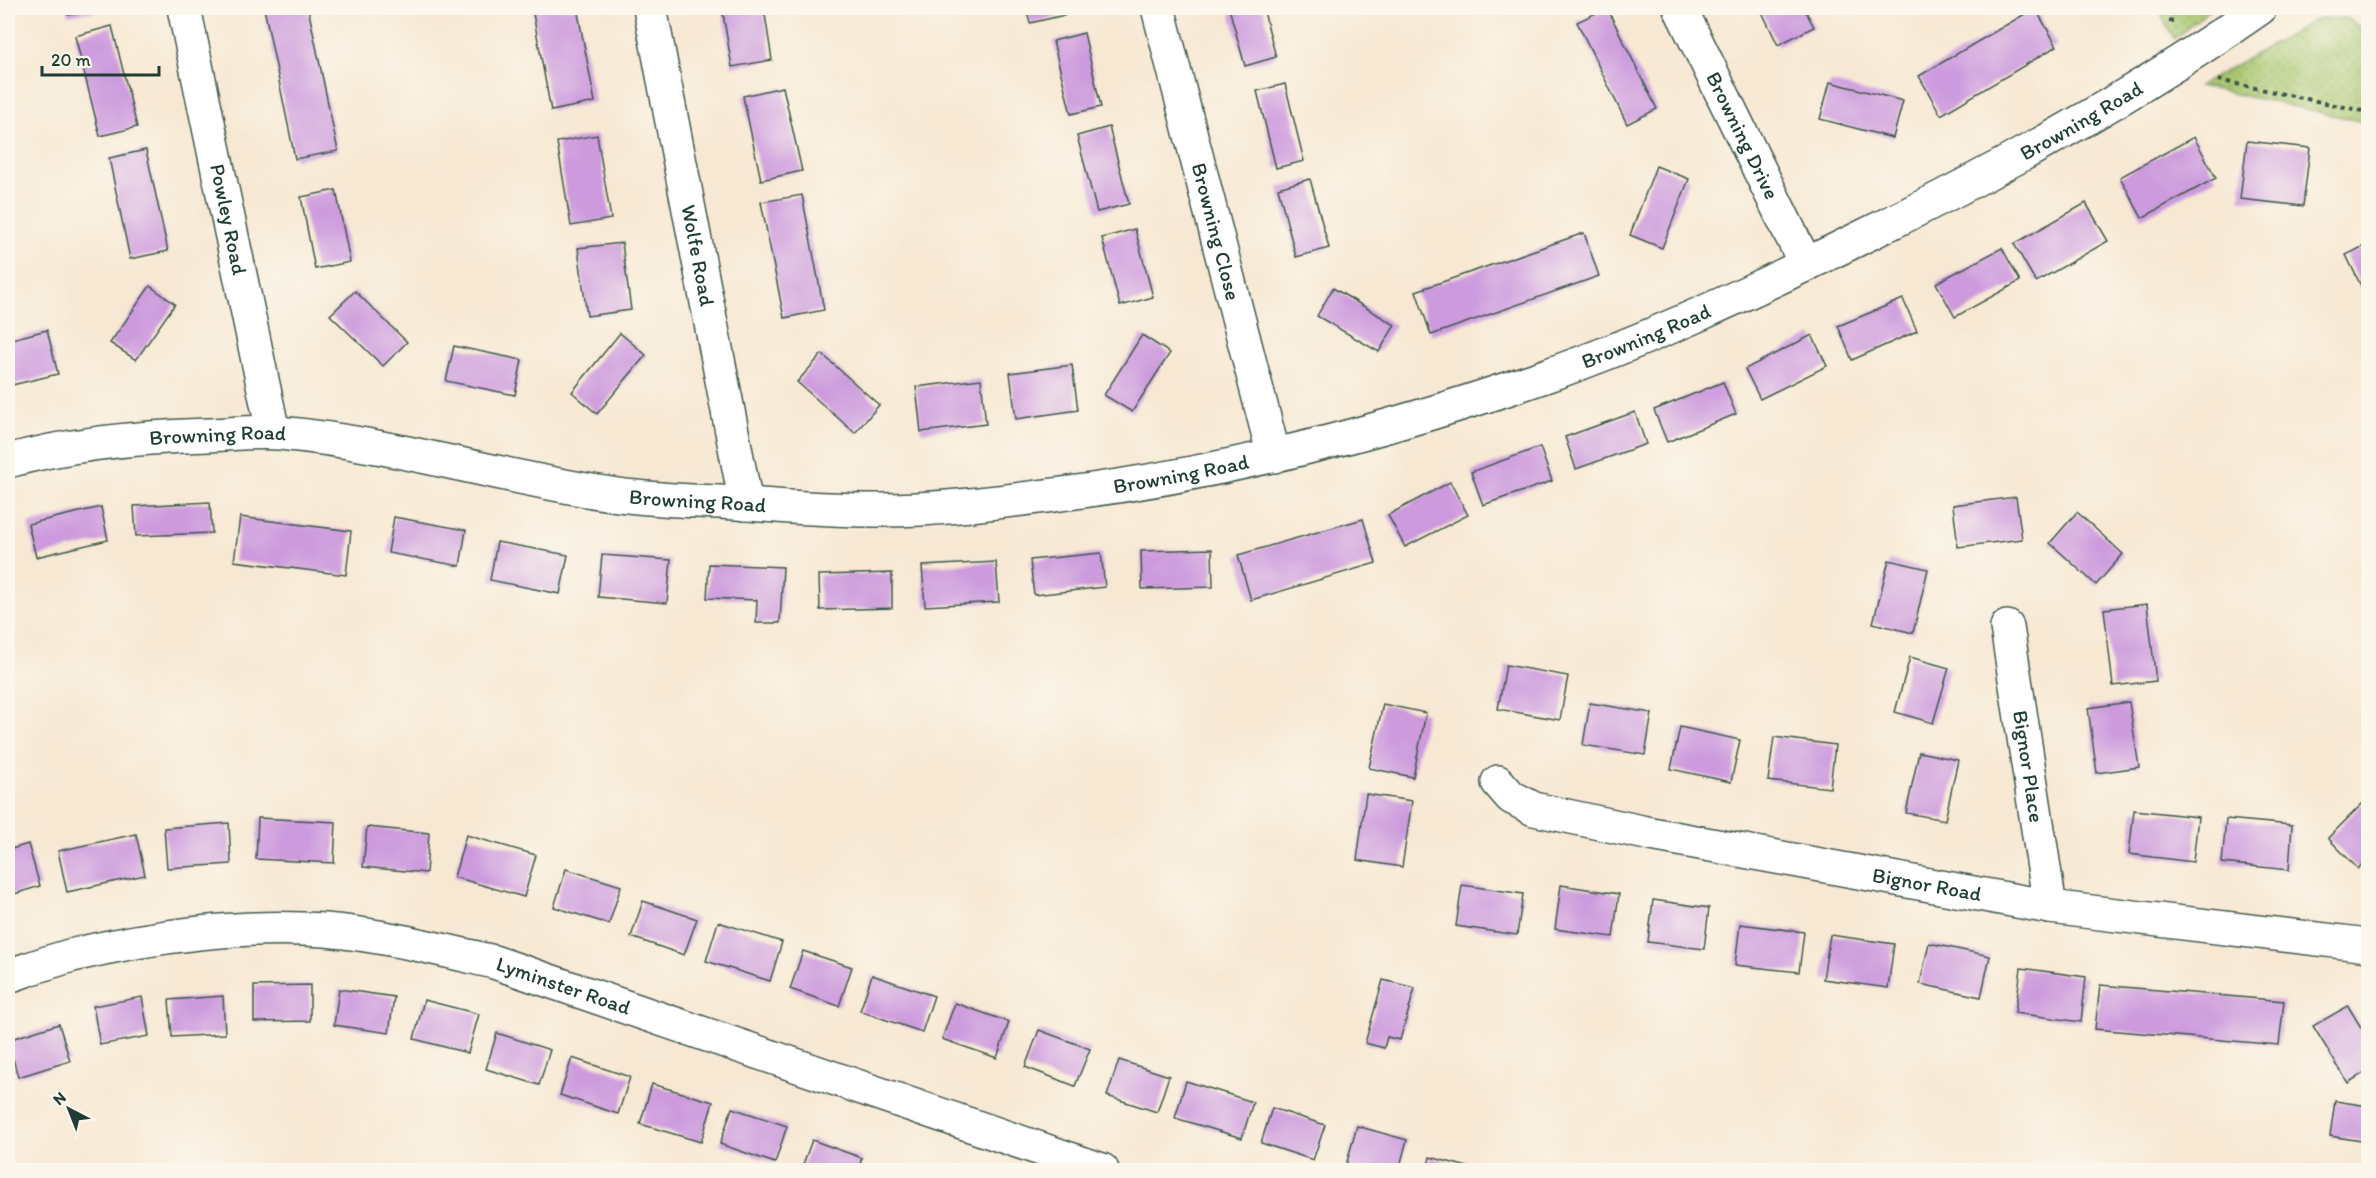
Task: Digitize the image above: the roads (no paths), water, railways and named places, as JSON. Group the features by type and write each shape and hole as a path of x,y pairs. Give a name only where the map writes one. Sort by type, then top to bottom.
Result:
{"street":[{"name":"Powley Road","path":"184,8 273,432"},
{"name":"Wolfe Road","path":"650,8 746,504"},
{"name":"Browning Close","path":"1158,8 1274,456"},
{"name":"Browning Drive","path":"1680,8 1806,265"},
{"name":"Browning Road","path":"8,461 38,453 110,442 273,432 348,442 620,495 746,504 883,510 1004,502 1134,484 1274,456 1390,424 1545,376 1674,325 1806,265 1952,193 2074,127 2171,69 2258,8"},
{"name":"Bignor Place","path":"2007,627 2050,907"},
{"name":"Bignor Road","path":"1498,782 1511,797 1533,809 1651,834 2050,907 2368,945"},
{"name":"Lyminster Road","path":"8,976 72,956 180,935 252,930 324,930 402,940 494,962 1102,1170"}]}
